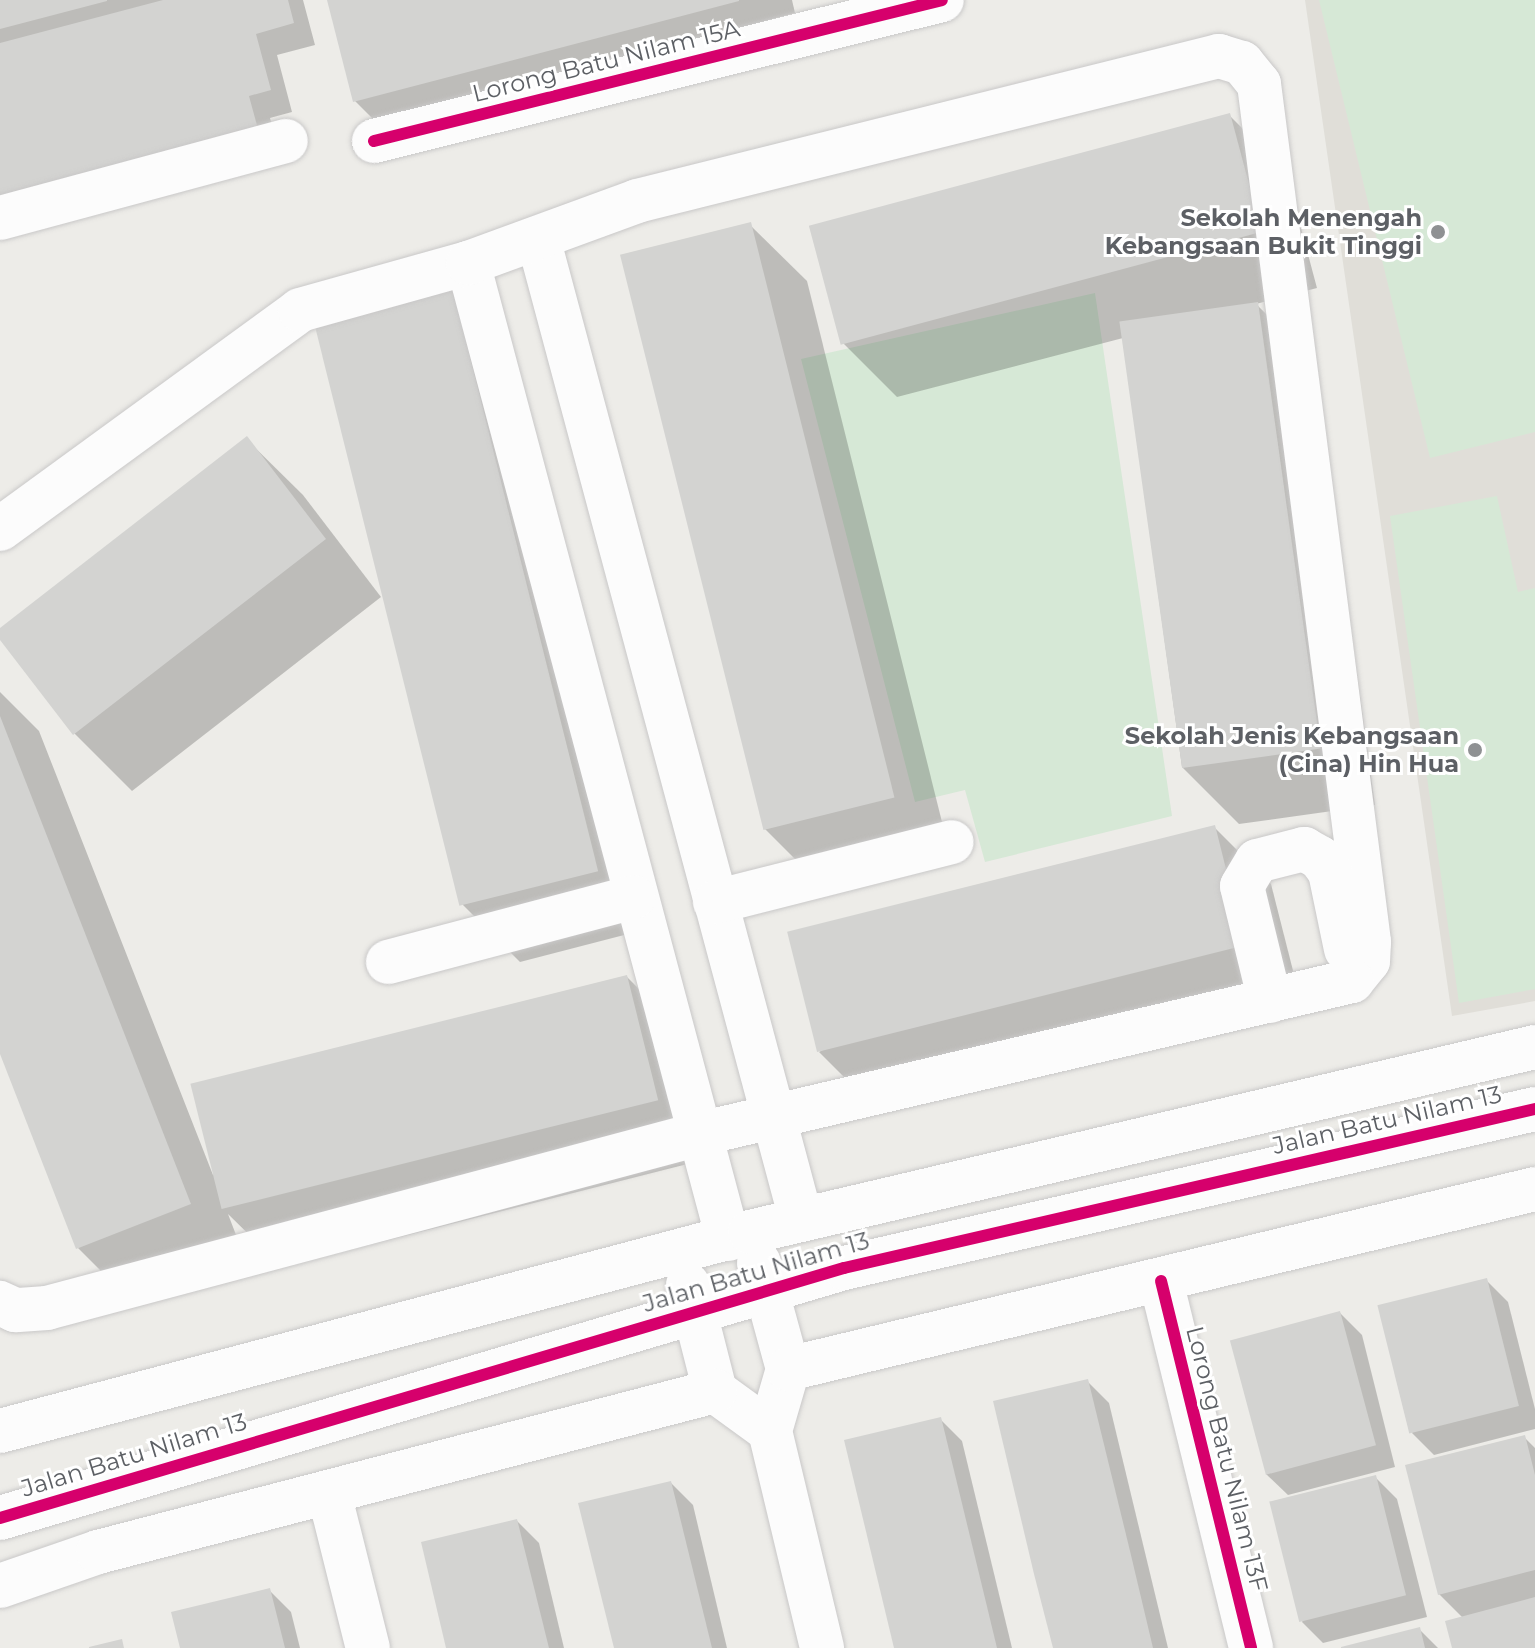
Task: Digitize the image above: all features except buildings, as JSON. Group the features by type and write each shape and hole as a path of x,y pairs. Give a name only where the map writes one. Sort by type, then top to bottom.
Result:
{"street":[{"name":"Lorong Batu Nilam 15A","path":"374,141 819,15 942,0"},
{"path":"0,529 285,317 468,263 637,201 1198,58 1219,56 1242,63 1259,84 1368,913 1368,961 1352,981 699,1134 47,1308 15,1310 0,1303"},
{"path":"0,218 286,141"},
{"path":"538,238 771,1117 801,1219"},
{"path":"468,263 699,1134 739,1235 767,1291 788,1369 770,1431 822,1648"},
{"path":"715,902 952,842"},
{"path":"1270,1001 1242,886 1257,861 1304,849 1320,858 1330,872 1352,981"},
{"path":"388,962 634,897"},
{"name":"Jalan Batu Nilam 13","path":"0,1431 801,1219 1535,1047"},
{"name":"Jalan Batu Nilam 13","path":"0,1518 844,1268 1535,1109"},
{"path":"788,1369 1535,1189"},
{"path":"678,1251 715,1391 770,1431"},
{"name":"Lorong Batu Nilam 13F","path":"1161,1281 1251,1648"},
{"path":"0,1586 98,1552 715,1391"},
{"path":"329,1493 368,1648"}],"shaded area":[{"path":"1305,0 1535,0 1535,1001 1452,1016"}],"green space":[{"name":"Sekolah Menengah Kebangsaan Bukit Tinggi","path":"1319,0 1535,0 1535,432 1430,458"},
{"path":"1095,293 1172,816 985,862 965,790 915,802 801,359"},
{"name":"Sekolah Jenis Kebangsaan (Cina) Hin Hua","path":"1497,496 1518,592 1535,588 1535,989 1459,1003 1390,516"}],"cycle path":[{"path":"374,141 942,0"},
{"path":"0,1518 844,1268 1535,1109"},
{"path":"1161,1281 1251,1648"}],"place":[{"name":"Sekolah Menengah Kebangsaan Bukit Tinggi","path":"1438,232"},
{"name":"Sekolah Jenis Kebangsaan (Cina) Hin Hua","path":"1475,750"}]}
